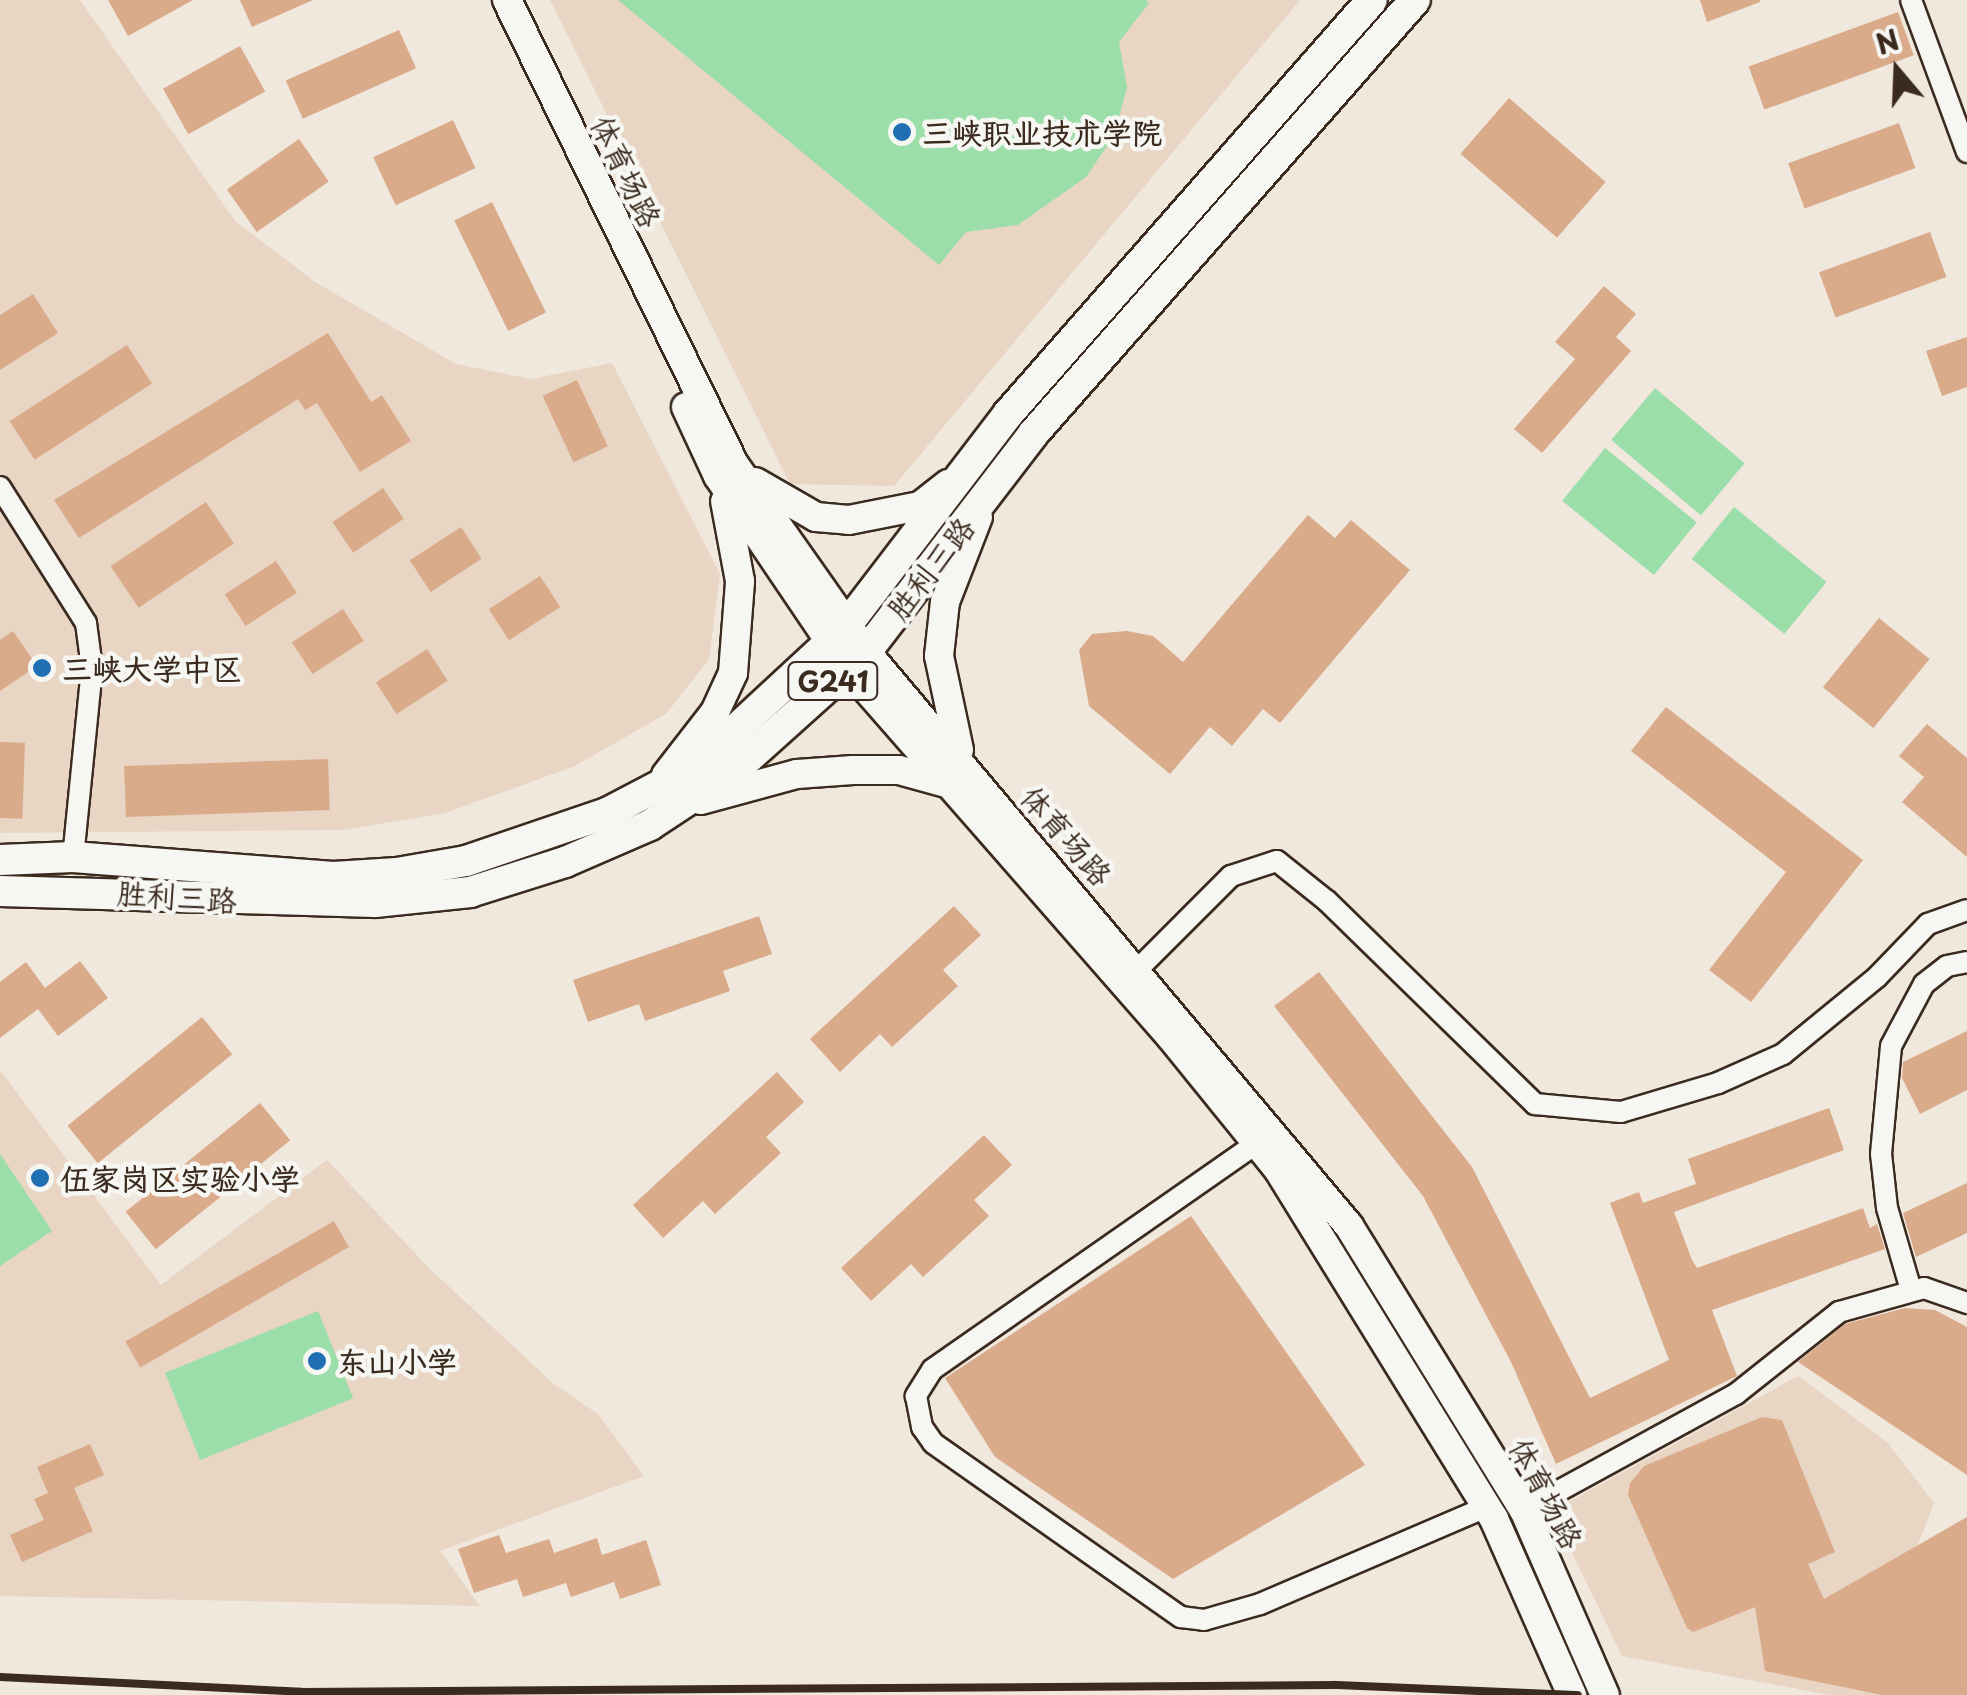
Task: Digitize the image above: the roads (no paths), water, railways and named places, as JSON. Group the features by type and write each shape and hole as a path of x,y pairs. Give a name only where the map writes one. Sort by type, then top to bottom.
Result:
{"main road":[{"name":"体育场路","path":"491,0 726,470 857,660 1257,1144 1347,1274 1486,1507 1572,1695"},
{"name":"体育场路","path":"507,0 726,470"},
{"name":"胜利三路","path":"0,860 73,857 332,878 398,873 466,861 606,813 662,800 838,633 965,471 1372,0"},
{"name":"胜利三路","path":"0,890 334,906 470,892 565,862 662,800 738,767 857,660 989,492 1415,0"},
{"path":"726,470 816,516 849,520 920,506 965,471"},
{"path":"662,800 715,712 733,673 740,581 726,470"},
{"path":"662,800 798,774 899,770 955,774 939,656 945,602 989,492"},
{"name":"体育场路","path":"955,774 1138,969 1349,1226 1524,1510 1605,1695"}],"street":[{"path":"1911,0 1967,152"},
{"path":"0,487 86,623 92,668 73,857"},
{"path":"1138,969 1231,876 1277,860 1328,900 1535,1104 1621,1112 1718,1082 1783,1054 1877,978 1928,924 1967,910"},
{"path":"1911,1290 1887,1208 1881,1154 1892,1046 1924,984 1947,966 1967,962"},
{"path":"1257,1144 932,1370 916,1396 922,1427 949,1454 1192,1618 1260,1604 1486,1507"},
{"path":"1524,1510 1736,1394 1840,1312 1911,1290 1967,1303"}],"railway":[{"path":"0,1677 302,1692 1335,1685 1578,1695"}],"place":[{"name":"三峡职业技术学院","path":"902,132"},
{"name":"三峡大学中区","path":"42,668"},
{"name":"伍家岗区实验小学","path":"40,1178"},
{"name":"东山小学","path":"317,1361"}]}
